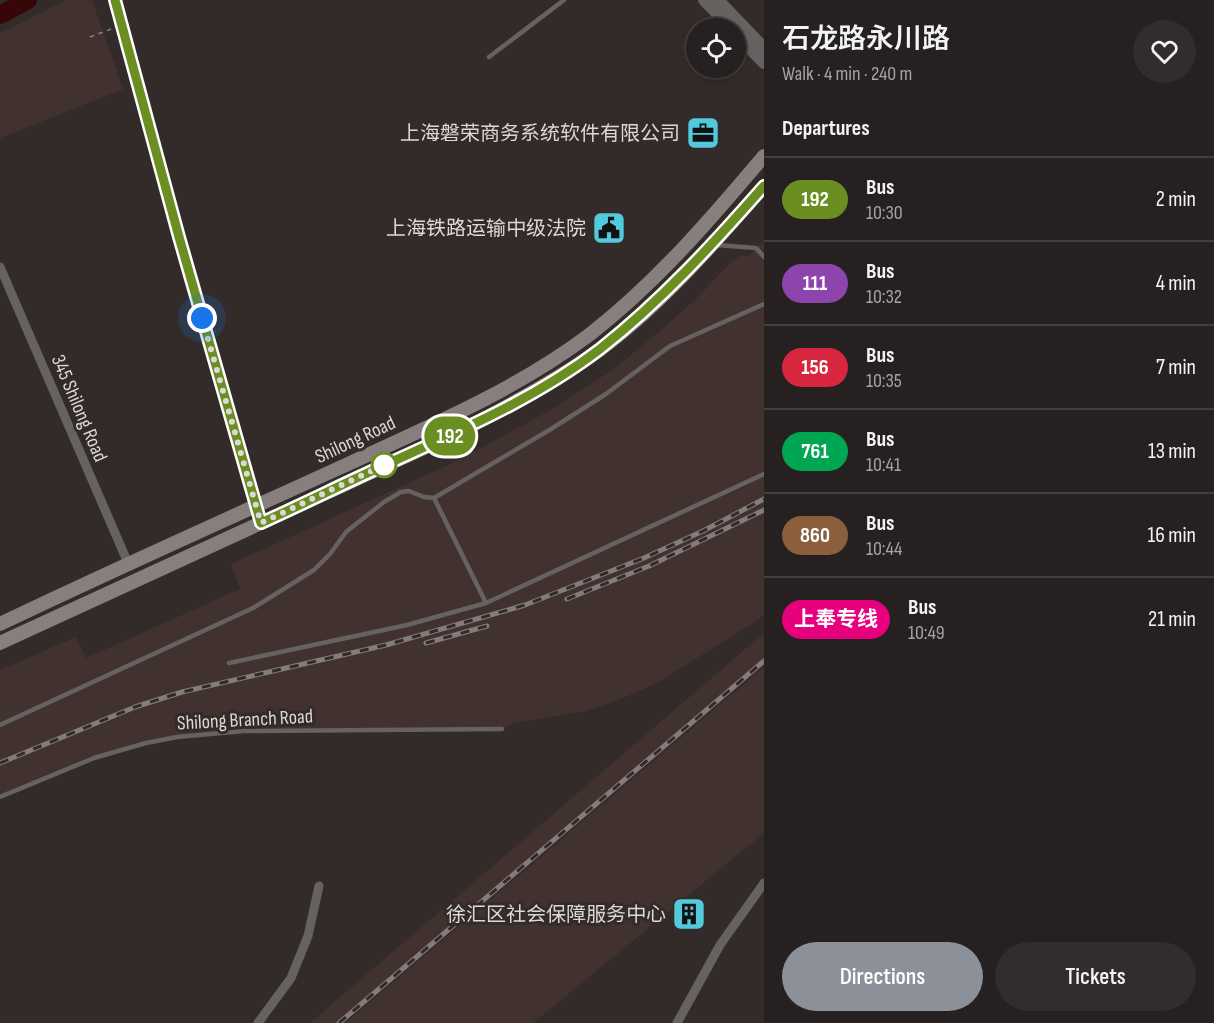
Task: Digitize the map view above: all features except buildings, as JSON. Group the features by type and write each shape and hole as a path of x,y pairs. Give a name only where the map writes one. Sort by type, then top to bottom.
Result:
{"main road":[{"name":"Shilong Road","path":"0,624 128,563 458,413 525,378 588,336 647,286 698,233 764,156"},
{"name":"Shilong Road","path":"0,643 463,430 534,393 607,343 658,300 712,245 764,186"}],"street":[{"path":"115,0 261,523"},
{"path":"704,0 721,18"},
{"path":"718,0 764,48"},
{"path":"746,44 764,63"},
{"name":"345 Shilong Road","path":"0,267 128,563"},
{"path":"677,1023 720,945 764,883"},
{"path":"258,1023 291,978 308,936 319,886"}],"lane":[{"path":"489,57 564,0"},
{"path":"712,245 756,248 764,257"},
{"path":"0,725 253,608 314,570 330,554 346,532 384,502 409,490 424,497 434,498 606,394 670,346 764,304"},
{"path":"229,663 407,625 486,603 764,474"},
{"path":"434,498 486,603"},
{"name":"Shilong Branch Road","path":"0,797 94,758 177,737 244,731 502,729"}],"path":[{"path":"90,37 121,24"}],"shaded area":[{"path":"66,0 92,0 123,89 0,138 0,33"},
{"path":"764,240 764,615 758,620 657,683 586,711 515,723 502,729 210,733 119,750 0,797 0,670 76,637 86,658 240,589 231,564 457,461 549,411 614,369 694,301 730,263 741,255 749,256"},
{"path":"764,633 764,665 343,1023 310,1023"},
{"path":"764,667 764,833 533,1023 345,1023"}],"waterway":[{"path":"0,15 28,0"}],"railway":[{"path":"0,763 135,707 182,692 386,645 525,605 644,558 703,531 764,499"},
{"path":"567,599 649,566 764,510"},
{"path":"426,643 487,626"},
{"path":"339,1023 764,661"}],"bus line":[{"name":"192","path":"115,0 179,237 261,523 463,430 534,393 599,350 658,300 712,245 764,186"}],"place":[{"name":"上海磐荣商务系统软件有限公司","path":"703,133"},
{"name":"上海铁路运输中级法院","path":"609,228"},
{"name":"徐汇区社会保障服务中心","path":"689,914"}],"route":[{"path":"202,318 261,523 384,465"}]}
